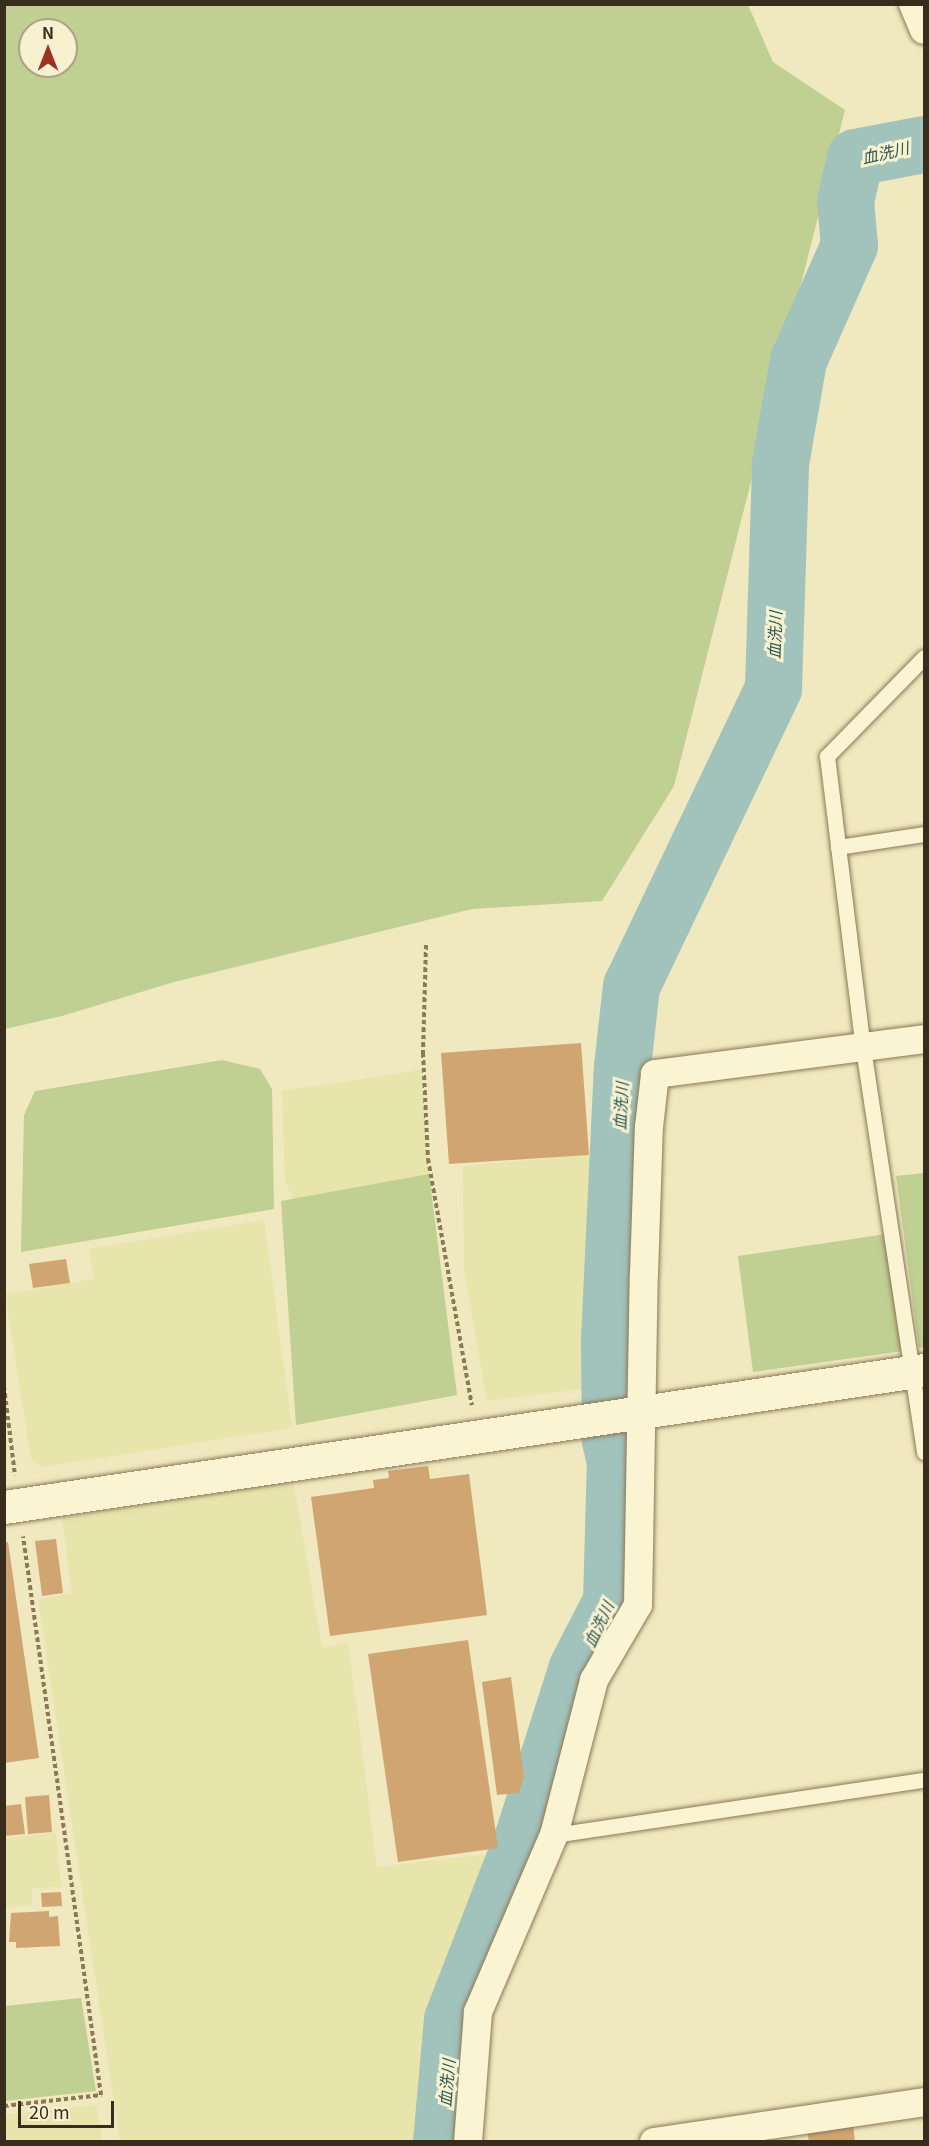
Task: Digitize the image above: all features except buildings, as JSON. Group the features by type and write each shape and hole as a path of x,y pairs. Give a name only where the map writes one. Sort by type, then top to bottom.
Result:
{"street":[{"path":"913,4 924,30"},
{"path":"468,2142 478,2012 554,1835 594,1680 638,1605 621,1414 655,1074 924,1039"},
{"path":"11,1506 919,1371"},
{"path":"654,2142 924,2102"}],"lane":[{"path":"924,657 826,756 863,1048 919,1371 924,1452"},
{"path":"838,847 924,834"},
{"path":"554,1835 924,1780"}],"path":[{"path":"426,945 423,1053 428,1159 478,1438"},
{"path":"4,1386 11,1506 101,2095 4,2106"}],"shaded area":[{"path":"421,1070 429,1174 294,1199 285,1182 282,1091"},
{"path":"606,1153 598,1249 598,1387 487,1401 464,1269 463,1166"},
{"path":"264,1220 292,1428 42,1467 31,1459 5,1294 94,1279 89,1249"},
{"path":"293,1480 322,1648 348,1642 377,1867 498,1853 436,2013 420,2141 120,2141 38,1599 72,1593 62,1518"},
{"path":"56,1833 61,1887 32,1888 32,1905 5,1908 5,1838"},
{"path":"97,2105 102,2141 5,2141 5,2115"}],"green space":[{"path":"4,5 748,5 773,62 845,110 674,786 602,901 472,909 174,982 62,1016 5,1029"},
{"path":"222,1060 260,1069 272,1089 274,1209 21,1252 24,1115 35,1091"},
{"path":"924,1173 924,1347 919,1348 896,1176"},
{"path":"429,1174 457,1395 296,1425 281,1201"},
{"path":"886,1234 903,1351 753,1372 738,1256"},
{"path":"81,1998 96,2091 5,2101 5,2006"}],"waterway":[{"name":"血洗川","path":"441,2142 452,2019 523,1836 577,1667 611,1601 615,1462 610,1440 609,1339 622,1066 631,986 773,688 780,463 798,360 849,245 845,201 855,157 924,144"}]}
